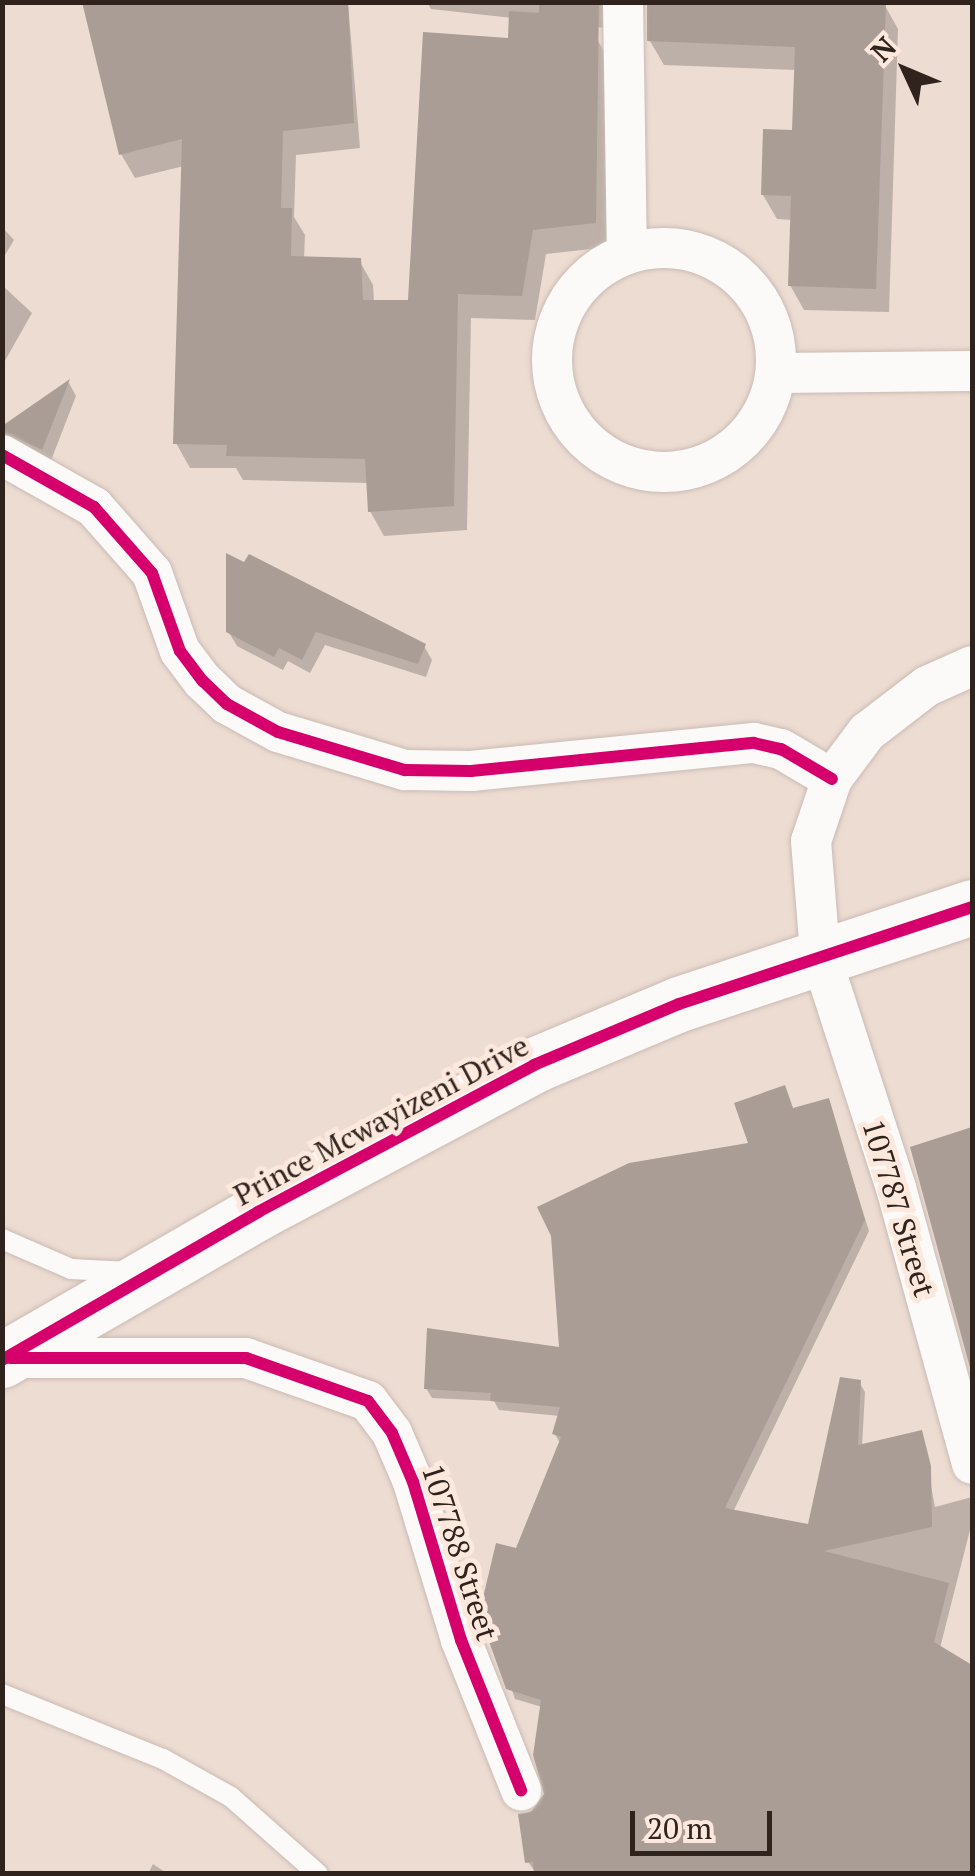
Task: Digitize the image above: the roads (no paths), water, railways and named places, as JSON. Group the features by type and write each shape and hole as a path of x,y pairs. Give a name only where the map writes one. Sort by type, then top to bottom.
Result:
{"street":[{"path":"622,2 627,254"},
{"path":"664,247 702,253 735,271 760,300 774,335 776,373 766,408 745,438 698,465 645,471 611,459 582,437 562,407 552,372 554,336 569,300 594,272 627,254 664,247"},
{"path":"776,373 972,371"},
{"path":"2,455 94,506 152,573 180,652 226,704 278,732 405,770 471,771 754,743 781,749 832,778 898,705 972,666"},
{"name":"107787 Street","path":"832,778 811,841 820,954 896,1188 972,1464"},
{"name":"Prince Mcwayizeni Drive","path":"4,1359 151,1273 534,1065 820,954 972,907"},
{"name":"107788 Street","path":"4,1359 246,1358 368,1401 409,1472 461,1640 521,1790"}],"lane":[{"path":"2,1239 72,1269 151,1273"},
{"path":"2,1694 162,1759 231,1797 318,1874"}]}
